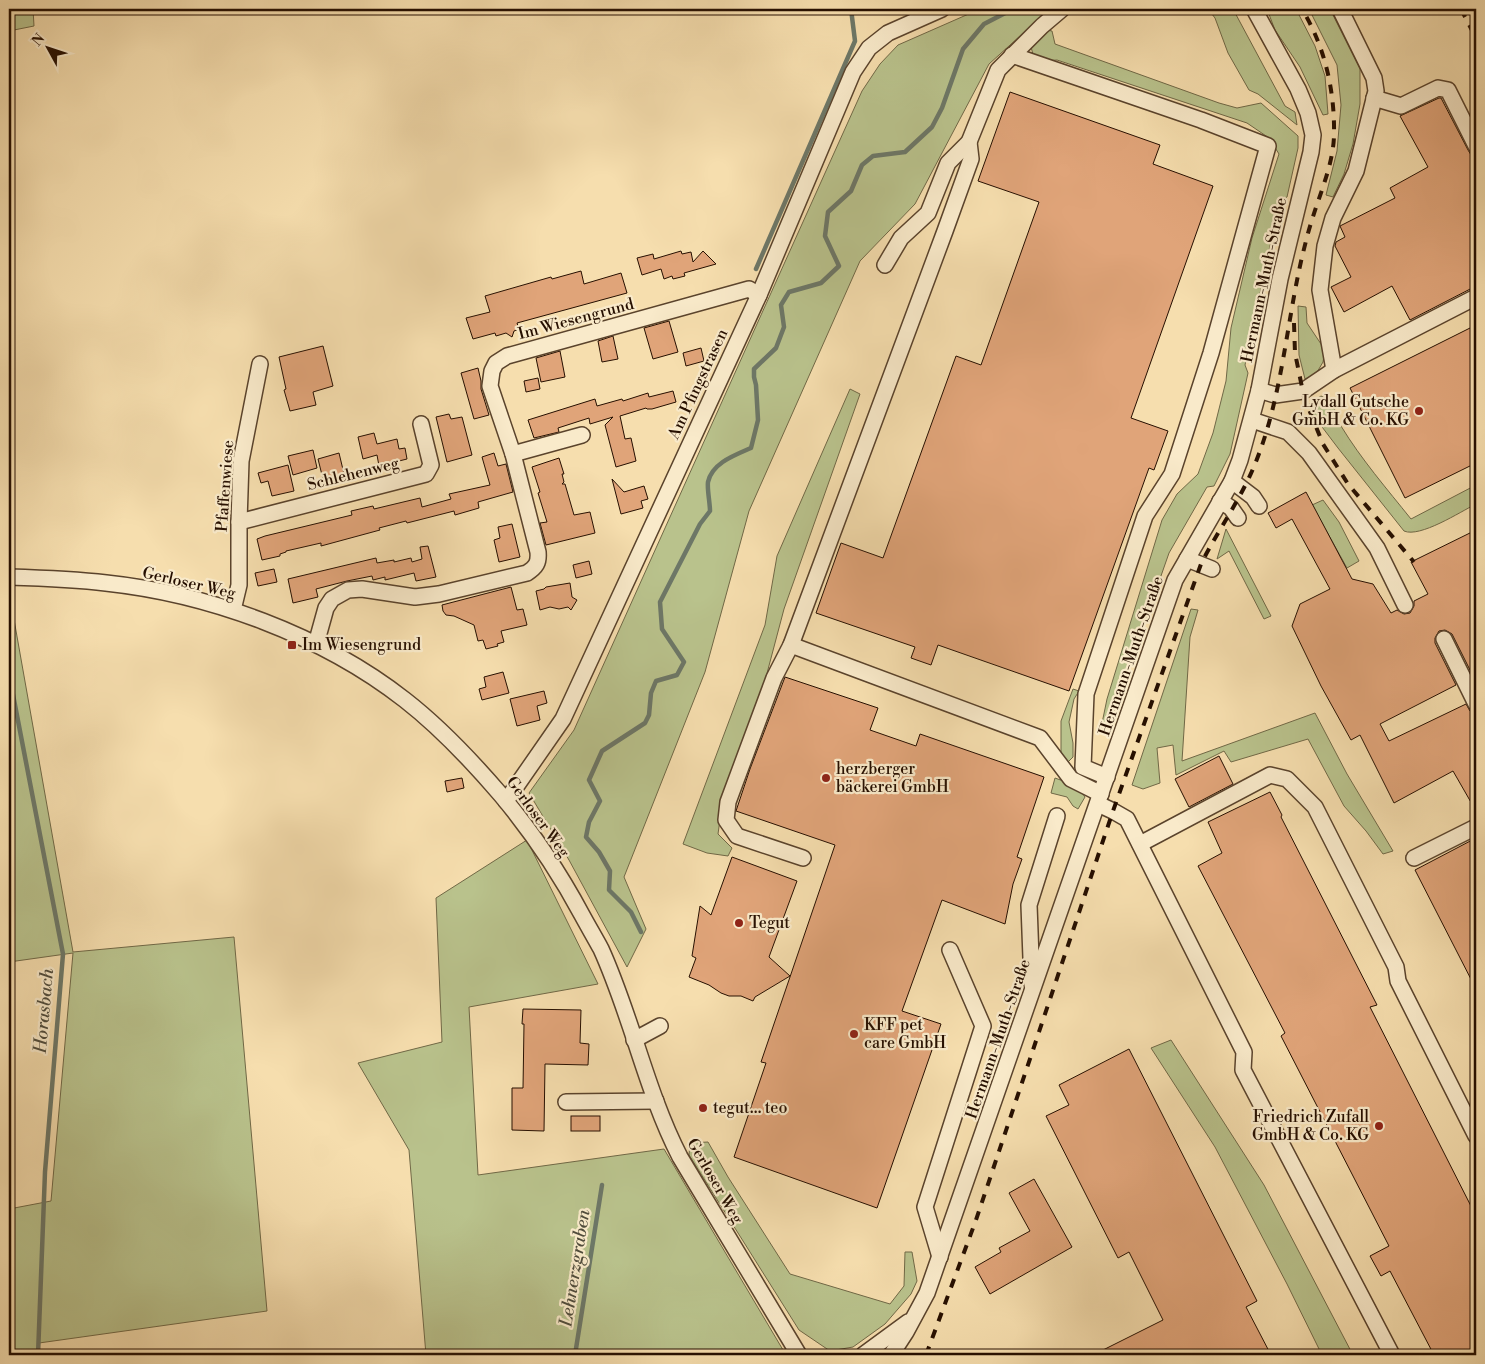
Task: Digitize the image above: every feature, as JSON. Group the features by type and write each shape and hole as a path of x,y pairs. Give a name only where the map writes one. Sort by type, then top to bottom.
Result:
{"street":[{"name":"Am Pfingstrasen","path":"506,801 563,719 759,295 852,72 869,48 888,33 942,9"},
{"path":"885,266 901,238 928,213 948,163 969,142 998,70 1062,9"},
{"name":"Hermann-Muth-Straße","path":"891,1355 927,1293 1175,580 1232,481 1252,420 1280,279 1308,167 1313,135 1308,113 1298,89 1254,9"},
{"path":"1334,370 1320,290 1325,246 1333,218 1356,171 1376,91 1374,78 1340,9"},
{"path":"1012,55 1201,120 1268,146 1211,353 1172,474 1145,516 1086,694 1082,767 1107,776"},
{"path":"1374,98 1401,106 1438,88 1448,90 1476,146"},
{"path":"803,858 737,836 726,820 728,802 774,678 791,645 958,195 971,159 969,142"},
{"name":"Im Wiesengrund","path":"316,644 326,608 332,599 348,590 362,589 415,597 438,594 527,573 534,569 539,561 538,552 513,454 490,386 492,370 496,363 506,356 749,289 759,295"},
{"path":"1259,390 1275,395 1302,391 1334,370 1476,297"},
{"name":"Pfaffenwiese","path":"233,610 239,585 238,522 241,461 260,364"},
{"path":"1252,420 1288,432 1309,454 1377,548 1405,605"},
{"name":"Schlehenweg","path":"238,522 426,474 431,465 421,424"},
{"path":"513,454 582,435"},
{"path":"1232,481 1253,497 1259,506"},
{"path":"1220,501 1231,508 1238,518"},
{"path":"1187,559 1212,569"},
{"name":"Gerloser Weg","path":"9,577 52,578 108,583 164,593 233,610 266,622 316,644 370,674 418,710 455,744 528,828 572,898 600,948 618,993 666,1131 799,1355"},
{"path":"1444,639 1476,704"},
{"path":"791,645 1040,738 1071,779 1100,799 1113,811 1127,819 1244,1052 1243,1070 1392,1355"},
{"path":"1140,844 1270,775 1287,779 1314,807 1396,967 1398,981 1476,1136"},
{"path":"1032,994 1028,905 1056,816"},
{"path":"1414,858 1476,827"},
{"path":"940,1257 925,1207 983,1026 950,950"},
{"path":"634,1040 660,1026"},
{"path":"566,1102 656,1101"},
{"name":"Hermann-Muth-Straße","path":"862,1355 913,1318"}],"green space":[{"path":"9,9 33,9 34,26 9,31"},
{"path":"980,9 1050,9 989,64 915,204 860,261 749,511 705,672 624,877 646,929 627,967 569,860 529,793 574,730 862,91 880,64 898,45"},
{"path":"1208,9 1233,9 1285,106 1295,112 1297,125 1258,94 1249,90 1228,53 1215,18"},
{"path":"1267,9 1296,9 1315,46 1325,76 1328,114 1323,115 1300,67 1275,30"},
{"path":"1309,9 1330,9 1360,69 1360,104 1353,144 1344,174 1333,197 1326,195 1337,151 1341,105 1337,65"},
{"path":"1047,30 1052,31 1055,44 1219,103 1237,108 1261,103 1298,136 1298,148 1287,197 1279,203 1245,365 1248,373 1230,454 1214,486 1207,487 1169,553 1106,733 1101,728 1107,699 1162,520 1177,494 1198,474 1213,433 1226,381 1231,328 1252,238 1279,154 1269,138 1247,123 1057,60 1044,61 1034,58 1031,47"},
{"path":"1298,306 1306,307 1307,323 1325,350 1323,362 1316,374 1305,379 1299,355"},
{"path":"850,389 860,394 784,609 766,677 723,798 718,834 732,848 728,856 707,853 683,844 765,625 777,556"},
{"path":"1321,396 1333,405 1341,426 1357,450 1411,519 1476,485 1476,504 1430,528 1420,531 1404,531 1313,415 1310,403"},
{"path":"1323,500 1339,522 1359,561 1347,568 1312,505"},
{"path":"1226,529 1271,616 1264,619 1229,551 1217,559"},
{"path":"9,597 73,952 234,937 267,1311 39,1343 38,1355 9,1355 9,1209 51,1201 73,953 9,962"},
{"path":"1191,609 1198,610 1190,637 1182,761 1315,713 1347,774 1393,851 1383,854 1344,806 1308,739 1231,762 1224,751 1176,775 1173,745 1157,748 1160,783 1143,789 1132,785"},
{"path":"1073,689 1079,691 1074,699 1069,722 1073,743 1073,757 1067,763 1061,757 1061,721"},
{"path":"1055,778 1077,786 1085,797 1078,809 1073,806 1067,797 1051,793"},
{"path":"527,840 598,984 469,1007 478,1175 664,1149 786,1355 426,1355 409,1150 358,1063 442,1042 436,898"},
{"path":"1171,1040 1264,1185 1353,1355 1322,1355 1215,1147 1151,1048"},
{"path":"708,1142 790,1274 890,1304 904,1286 905,1252 912,1252 917,1281 911,1294 885,1324 853,1347 830,1351 799,1330 689,1155 690,1143"}],"building":[{"path":"1010,92 1160,145 1153,164 1213,186 1131,418 1168,431 1154,470 1149,468 1069,691 938,645 931,665 911,658 915,647 816,613 841,543 883,558 956,356 981,365 1039,202 978,181"},
{"path":"1441,98 1476,163 1476,286 1410,320 1392,286 1344,312 1331,287 1351,277 1335,246 1336,242 1345,237 1340,226 1395,198 1390,188 1428,167 1400,116"},
{"path":"681,251 682,254 691,252 693,262 703,251 716,264 684,273 685,276 673,279 672,276 664,279 661,269 642,275 637,258 653,254 654,259"},
{"path":"581,271 584,284 621,273 627,293 517,323 519,329 514,331 512,337 506,333 496,336 495,333 473,339 466,318 490,312 485,296 551,277 552,279"},
{"path":"669,321 678,352 653,359 644,328"},
{"name":"Lydall Gutsche GmbH & Co. KG","path":"1476,325 1476,463 1405,498 1350,388"},
{"path":"613,336 618,359 602,362 598,341"},
{"path":"323,346 333,386 313,392 316,405 290,411 284,390 286,389 279,357"},
{"path":"701,348 704,361 686,366 683,353"},
{"path":"560,351 565,377 541,382 536,358"},
{"path":"478,368 481,389 489,415 474,419 461,373"},
{"path":"538,378 540,389 526,392 524,381"},
{"path":"673,391 676,402 620,416 625,439 631,438 636,461 616,467 605,425 613,417 590,424 589,418 558,428 559,432 534,438 528,420 595,399 597,406 622,399 623,401 648,393 649,397"},
{"path":"449,414 451,419 462,417 472,455 447,462 436,417"},
{"path":"374,433 377,444 397,439 399,449 405,448 407,459 379,466 377,455 363,459 358,437"},
{"path":"313,450 317,468 293,475 288,456"},
{"path":"339,453 345,478 324,483 318,459"},
{"path":"494,453 498,466 506,464 513,492 478,502 479,508 455,515 454,511 407,523 406,521 321,546 321,543 286,551 280,554 280,556 262,560 257,539 265,536 352,515 351,511 373,506 374,509 420,498 422,507 451,499 449,494 490,485 482,457"},
{"path":"559,458 564,474 562,474 564,482 562,484 565,484 574,515 590,512 595,533 546,545 540,523 547,522 532,467"},
{"path":"288,465 294,491 272,496 268,481 261,483 258,473"},
{"path":"612,479 624,492 644,486 648,499 641,501 643,508 621,514"},
{"path":"1306,492 1352,579 1373,584 1391,613 1397,610 1404,614 1410,613 1414,606 1414,601 1428,594 1411,562 1476,530 1476,674 1473,676 1452,634 1445,630 1439,631 1435,638 1435,643 1456,685 1380,724 1389,741 1466,704 1470,711 1476,713 1476,811 1453,771 1394,803 1360,735 1351,740 1321,686 1292,626 1300,604 1330,589 1292,519 1276,528 1268,513"},
{"path":"512,524 520,557 499,562 494,540 500,538 498,527"},
{"path":"428,546 436,577 416,581 414,573 385,580 385,577 373,580 372,576 316,589 318,597 293,603 288,579 376,558 377,563 411,558 412,562 422,559 420,547"},
{"path":"589,561 592,574 576,578 573,565"},
{"path":"274,569 277,582 258,586 255,573"},
{"path":"570,583 572,597 577,600 571,610 568,607 559,609 550,607 540,610 536,591 546,587"},
{"path":"511,587 517,610 523,609 527,625 501,631 504,642 497,644 498,646 486,649 483,640 478,641 474,625 454,616 446,615 443,611 442,605"},
{"path":"503,672 509,693 482,700 479,689 486,687 484,677"},
{"path":"785,677 878,708 870,730 916,746 920,734 1044,777 1017,857 1022,859 1013,884 1005,924 942,900 902,1011 941,1024 877,1208 734,1157 766,1063 761,1062 835,845 736,811"},
{"path":"544,691 547,703 537,706 540,720 517,726 510,699"},
{"path":"1219,756 1233,784 1189,807 1175,779"},
{"path":"462,778 464,788 447,792 445,781"},
{"name":"Friedrich Zufall GmbH & Co. KG","path":"1270,792 1377,1005 1370,1007 1476,1216 1476,1355 1434,1355 1390,1271 1381,1276 1370,1256 1389,1246 1281,1036 1285,1033 1198,866 1222,853 1208,822"},
{"path":"1476,838 1476,989 1415,870"},
{"name":"Tegut","path":"732,857 797,881 769,957 790,976 755,997 753,1001 741,996 729,996 721,993 709,985 689,977 696,958 692,956 700,906 711,915"},
{"path":"523,1009 581,1010 580,1043 589,1044 588,1065 545,1064 544,1131 512,1130 512,1088 523,1088"},
{"path":"1129,1049 1257,1301 1246,1307 1271,1355 1093,1355 1163,1320 1129,1252 1118,1258 1046,1116 1069,1105 1059,1085"},
{"path":"571,1116 600,1116 600,1131 571,1131"},
{"path":"1034,1179 1072,1247 990,1294 975,1267 1001,1252 999,1248 1030,1231 1009,1193"}],"waterway":[{"path":"756,269 855,41 851,9"},
{"name":"Lehnerzgraben","path":"641,932 631,912 609,890 610,871 599,852 586,837 589,822 600,801 589,780 602,751 645,723 649,715 651,693 656,681 677,675 684,662 662,629 660,602 700,524 710,511 708,485 710,475 725,460 751,448 758,420 754,369 776,348 784,327 781,305 789,292 821,283 839,266 825,236 828,212 851,191 862,165 873,156 905,152 932,127 942,108 963,49 984,24 1013,9"},
{"name":"Horasbach","path":"9,674 63,954 45,1172 38,1355"},
{"name":"Lehnerzgraben","path":"575,1355 602,1185"}],"railway":[{"path":"926,1355 976,1220 1113,811 1201,564 1249,477 1264,439 1271,414 1283,362 1296,283 1311,225 1329,168 1334,136 1333,103 1327,70 1317,39 1302,9"},
{"path":"1461,9 1476,38"},
{"path":"1294,323 1295,353 1304,397 1323,444 1348,484 1414,562"}],"place":[{"name":"Lydall Gutsche GmbH & Co. KG","path":"1419,411"},
{"name":"Im Wiesengrund","path":"292,645"},
{"name":"herzberger bäckerei GmbH","path":"826,778"},
{"name":"Tegut","path":"739,923"},
{"name":"KFF pet care GmbH","path":"854,1034"},
{"name":"tegut… teo","path":"703,1108"},
{"name":"Friedrich Zufall GmbH & Co. KG","path":"1379,1126"}]}
